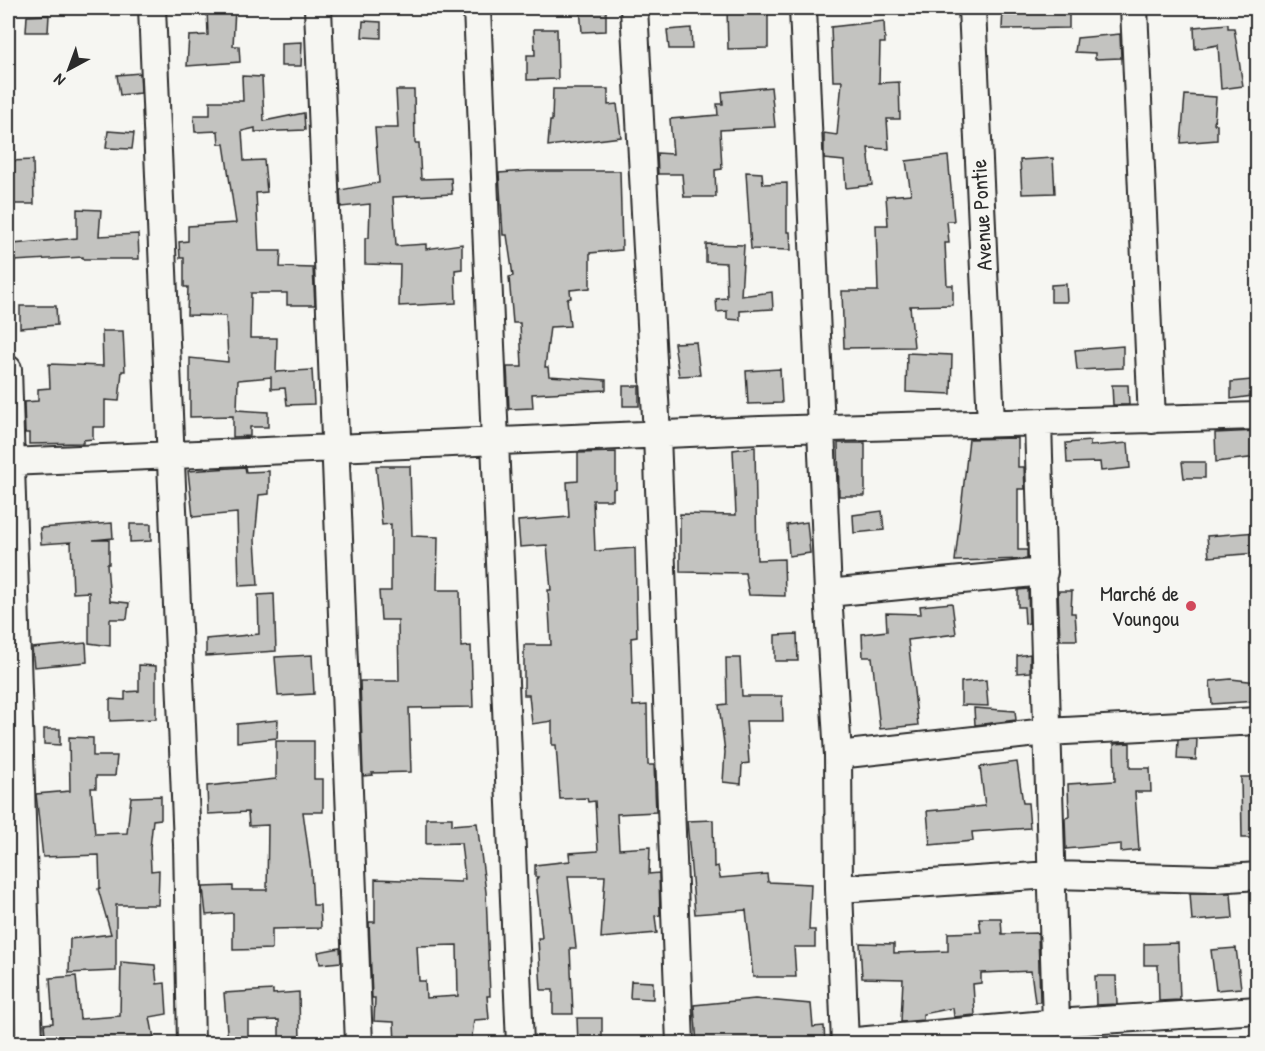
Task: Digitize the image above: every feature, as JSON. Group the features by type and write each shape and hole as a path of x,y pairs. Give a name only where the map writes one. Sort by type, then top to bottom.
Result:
{"street":[{"path":"152,8 187,844 191,1044"},
{"path":"318,8 359,1044"},
{"path":"477,8 497,443 520,1044"},
{"path":"634,8 657,435 680,1044"},
{"path":"803,8 828,593 838,755 839,889 845,1043 1056,1023 1257,1010"},
{"name":"Avenue Pontie","path":"972,8 991,423"},
{"path":"1134,8 1152,420"},
{"path":"8,369 28,1044"},
{"path":"10,461 657,435 1257,416"},
{"path":"1038,423 1056,1023"},
{"path":"828,593 1044,572"},
{"path":"838,755 1046,732 1257,721"},
{"path":"839,889 1051,875 1215,879 1257,876"}],"building":[{"path":"207,8 235,8 233,46 239,46 240,62 187,66 189,36 208,35"},
{"path":"580,8 606,8 606,31 582,32"},
{"path":"727,8 768,8 768,48 728,49"},
{"path":"1003,8 1069,8 1069,28 1002,29"},
{"path":"49,15 48,32 26,32 27,16"},
{"path":"363,21 381,22 381,38 362,37"},
{"path":"884,21 885,43 880,43 879,83 899,82 900,119 887,119 889,149 868,148 872,185 846,188 844,161 824,159 824,133 837,135 842,81 833,81 831,27"},
{"path":"1228,24 1228,28 1234,28 1243,86 1221,89 1218,45 1195,49 1194,27"},
{"path":"691,28 692,49 669,49 667,30"},
{"path":"534,29 557,29 558,79 527,80 527,55 535,55"},
{"path":"1120,34 1121,58 1095,59 1095,53 1075,52 1077,38"},
{"path":"302,42 301,66 281,66 281,43"},
{"path":"140,73 141,93 120,95 117,75"},
{"path":"242,76 262,77 264,121 304,113 305,130 255,132 255,128 242,131 244,161 264,160 267,192 256,193 259,251 281,251 280,267 313,268 315,305 287,305 287,293 251,293 250,338 277,338 276,372 312,370 314,404 287,405 285,388 271,389 271,377 238,380 237,410 268,412 268,427 250,427 250,436 233,437 233,416 190,417 190,358 228,362 226,316 187,315 188,287 184,287 184,258 180,258 179,242 188,241 188,226 236,223 224,144 219,144 218,131 195,132 194,115 210,115 210,101 243,101"},
{"path":"771,87 775,127 720,130 722,169 715,170 716,197 684,197 682,174 658,174 657,153 673,154 670,119 718,115 717,104 723,104 722,92"},
{"path":"553,89 608,89 608,105 617,104 621,137 548,146 550,121 552,121"},
{"path":"396,90 414,90 415,143 419,143 421,179 451,178 452,194 393,197 396,246 426,244 426,249 462,244 462,269 455,270 456,303 399,306 400,265 365,264 365,238 369,238 370,204 341,207 340,190 379,183 375,128 398,128"},
{"path":"1185,95 1216,97 1214,124 1217,124 1217,140 1181,143"},
{"path":"108,131 134,133 132,149 106,148"},
{"path":"948,156 954,221 947,221 949,243 945,243 947,285 953,285 953,305 910,306 914,347 844,348 842,291 878,291 876,225 888,225 886,196 911,194 906,161"},
{"path":"1053,158 1055,193 1022,194 1020,160"},
{"path":"33,160 34,204 10,204 10,161"},
{"path":"620,171 622,250 590,253 590,288 570,290 571,298 567,299 570,326 550,327 545,367 548,367 549,376 606,380 606,390 532,394 533,408 509,409 507,367 522,367 520,323 513,323 509,277 513,276 507,235 503,235 499,173"},
{"path":"746,172 762,173 763,184 787,183 787,232 790,232 791,250 751,249"},
{"path":"77,209 101,210 99,236 138,234 139,259 83,259 83,257 14,261 13,244 77,238"},
{"path":"706,244 744,245 741,296 772,292 773,309 740,311 740,320 727,319 727,311 717,312 716,299 727,298 726,263 706,262"},
{"path":"1066,284 1067,302 1051,302 1051,285"},
{"path":"20,306 56,306 57,325 20,328"},
{"path":"102,331 123,331 125,371 122,371 119,401 105,400 105,427 93,427 93,439 83,440 83,443 29,444 29,433 25,433 24,402 38,401 38,389 50,388 49,364 103,366"},
{"path":"696,342 700,375 679,376 674,343"},
{"path":"1123,346 1123,368 1077,370 1075,350"},
{"path":"907,353 952,355 951,394 906,392"},
{"path":"780,369 782,403 748,404 746,371"},
{"path":"1251,380 1252,396 1231,399 1231,382"},
{"path":"1112,385 1128,385 1129,405 1113,405"},
{"path":"623,386 639,386 639,406 623,406"},
{"path":"1257,431 1257,457 1216,462 1215,433"},
{"path":"1018,438 1018,467 1024,467 1025,489 1018,489 1018,550 1027,550 1027,559 955,561 969,439"},
{"path":"1090,441 1090,446 1128,443 1130,468 1101,471 1100,462 1067,463 1066,443"},
{"path":"838,443 865,443 865,496 839,496"},
{"path":"755,447 757,560 784,559 785,596 749,595 745,573 680,572 680,514 736,515 733,450"},
{"path":"616,452 616,488 613,489 613,500 593,500 595,551 635,548 637,637 631,638 633,706 647,705 648,765 654,765 656,812 617,814 619,849 650,847 649,874 659,873 660,915 655,916 657,933 601,938 605,876 568,876 576,948 570,948 573,1014 553,1014 553,990 541,990 538,938 542,938 536,880 538,877 535,877 535,865 570,861 569,853 598,851 595,801 588,802 587,798 560,799 556,745 552,745 552,721 532,724 529,695 524,695 524,645 551,645 548,590 551,590 547,545 520,547 518,521 569,517 567,482 578,481 578,453"},
{"path":"1182,462 1205,462 1205,478 1184,478"},
{"path":"376,466 410,466 412,536 438,537 437,590 460,590 461,647 471,646 473,707 409,708 411,772 372,773 373,775 363,776 360,681 399,681 398,620 381,620 379,591 391,591 391,524 382,525"},
{"path":"245,467 246,472 269,471 269,494 259,495 255,540 258,585 239,586 237,513 193,517 188,471"},
{"path":"882,511 884,530 854,533 853,515"},
{"path":"807,522 810,553 789,556 787,525"},
{"path":"112,523 113,538 93,540 109,540 109,564 107,564 110,601 129,603 127,619 110,619 110,646 89,643 89,592 73,593 71,542 41,544 40,528"},
{"path":"130,524 151,524 151,541 130,542"},
{"path":"1257,532 1257,553 1209,557 1207,536"},
{"path":"1028,589 1029,623 1025,624 1024,607 1018,607 1018,590"},
{"path":"1058,591 1072,591 1071,613 1075,613 1077,640 1060,640"},
{"path":"274,594 276,651 206,656 206,639 259,634 258,595"},
{"path":"952,603 956,634 908,640 918,725 880,729 872,657 863,657 862,634 887,631 886,613 921,614 920,606"},
{"path":"797,634 798,661 775,661 775,635"},
{"path":"86,643 87,662 34,667 32,648"},
{"path":"1030,654 1030,672 1017,673 1017,656"},
{"path":"312,655 314,694 278,696 275,657"},
{"path":"726,658 740,658 742,696 782,696 783,721 746,721 749,763 742,764 741,784 723,782 725,752 719,705 727,704"},
{"path":"139,665 156,666 156,719 110,721 110,699 125,700 125,692 139,691"},
{"path":"1231,679 1257,682 1257,701 1212,704 1210,681"},
{"path":"986,680 988,706 961,705 961,682"},
{"path":"974,708 1015,711 1016,720 975,725"},
{"path":"278,720 277,738 237,742 237,724"},
{"path":"44,729 60,729 60,745 44,744"},
{"path":"69,737 93,738 93,756 117,756 115,776 96,776 96,788 91,788 95,834 127,833 131,797 161,796 161,819 153,820 150,848 151,871 159,870 158,905 116,905 116,971 69,973 70,939 111,934 98,889 100,888 99,855 43,857 36,794 70,791"},
{"path":"1197,739 1196,760 1177,759 1178,740"},
{"path":"276,741 314,741 314,779 323,779 323,812 303,812 313,905 320,905 321,928 272,929 272,949 233,950 233,913 206,915 203,887 233,886 233,890 267,890 268,825 249,826 248,812 208,814 207,786 276,779"},
{"path":"1130,743 1130,768 1150,768 1151,792 1135,792 1139,850 1121,852 1121,844 1066,849 1065,818 1069,817 1068,784 1115,781 1114,744"},
{"path":"1017,762 1023,803 1028,803 1030,828 972,832 973,841 930,845 927,811 985,806 980,767"},
{"path":"1241,777 1257,777 1257,838 1242,838"},
{"path":"426,818 452,818 452,825 477,823 486,892 490,996 487,996 489,1019 474,1020 471,1044 395,1044 394,1022 374,1021 375,998 372,998 369,922 375,922 375,879 461,882 461,879 465,879 461,843 426,844","holes":["457,945 458,996 426,998 425,981 419,981 417,946"]},
{"path":"713,820 714,867 718,866 720,878 767,874 768,882 811,884 809,930 815,930 815,947 794,947 796,977 753,977 746,910 695,914 687,821"},
{"path":"1190,893 1231,893 1233,918 1192,921"},
{"path":"979,918 1001,918 1002,934 1038,933 1040,1002 1035,1002 1031,971 981,973 981,983 973,984 975,1015 954,1017 953,1008 923,1014 923,1020 901,1022 903,979 862,978 860,943 894,944 894,953 948,951 948,933 981,932"},
{"path":"1178,943 1180,1000 1159,1001 1158,965 1144,965 1144,944"},
{"path":"340,948 341,962 320,964 318,952"},
{"path":"1236,948 1241,988 1216,990 1211,950"},
{"path":"121,962 155,965 157,984 165,983 167,1014 150,1017 155,1044 46,1044 44,1024 53,1023 50,978 76,976 80,1019 120,1016"},
{"path":"1095,976 1116,976 1117,1004 1096,1005"},
{"path":"631,981 653,982 653,999 630,998"},
{"path":"273,990 273,994 299,992 300,1042 279,1041 279,1020 248,1021 248,1044 228,1044 224,993"},
{"path":"755,999 811,1004 813,1027 824,1026 825,1044 753,1044 753,1041 697,1044 694,1005"},
{"path":"577,1018 602,1018 602,1044 578,1044"}],"place":[{"name":"Marché de Voungou","path":"1191,606"}]}
